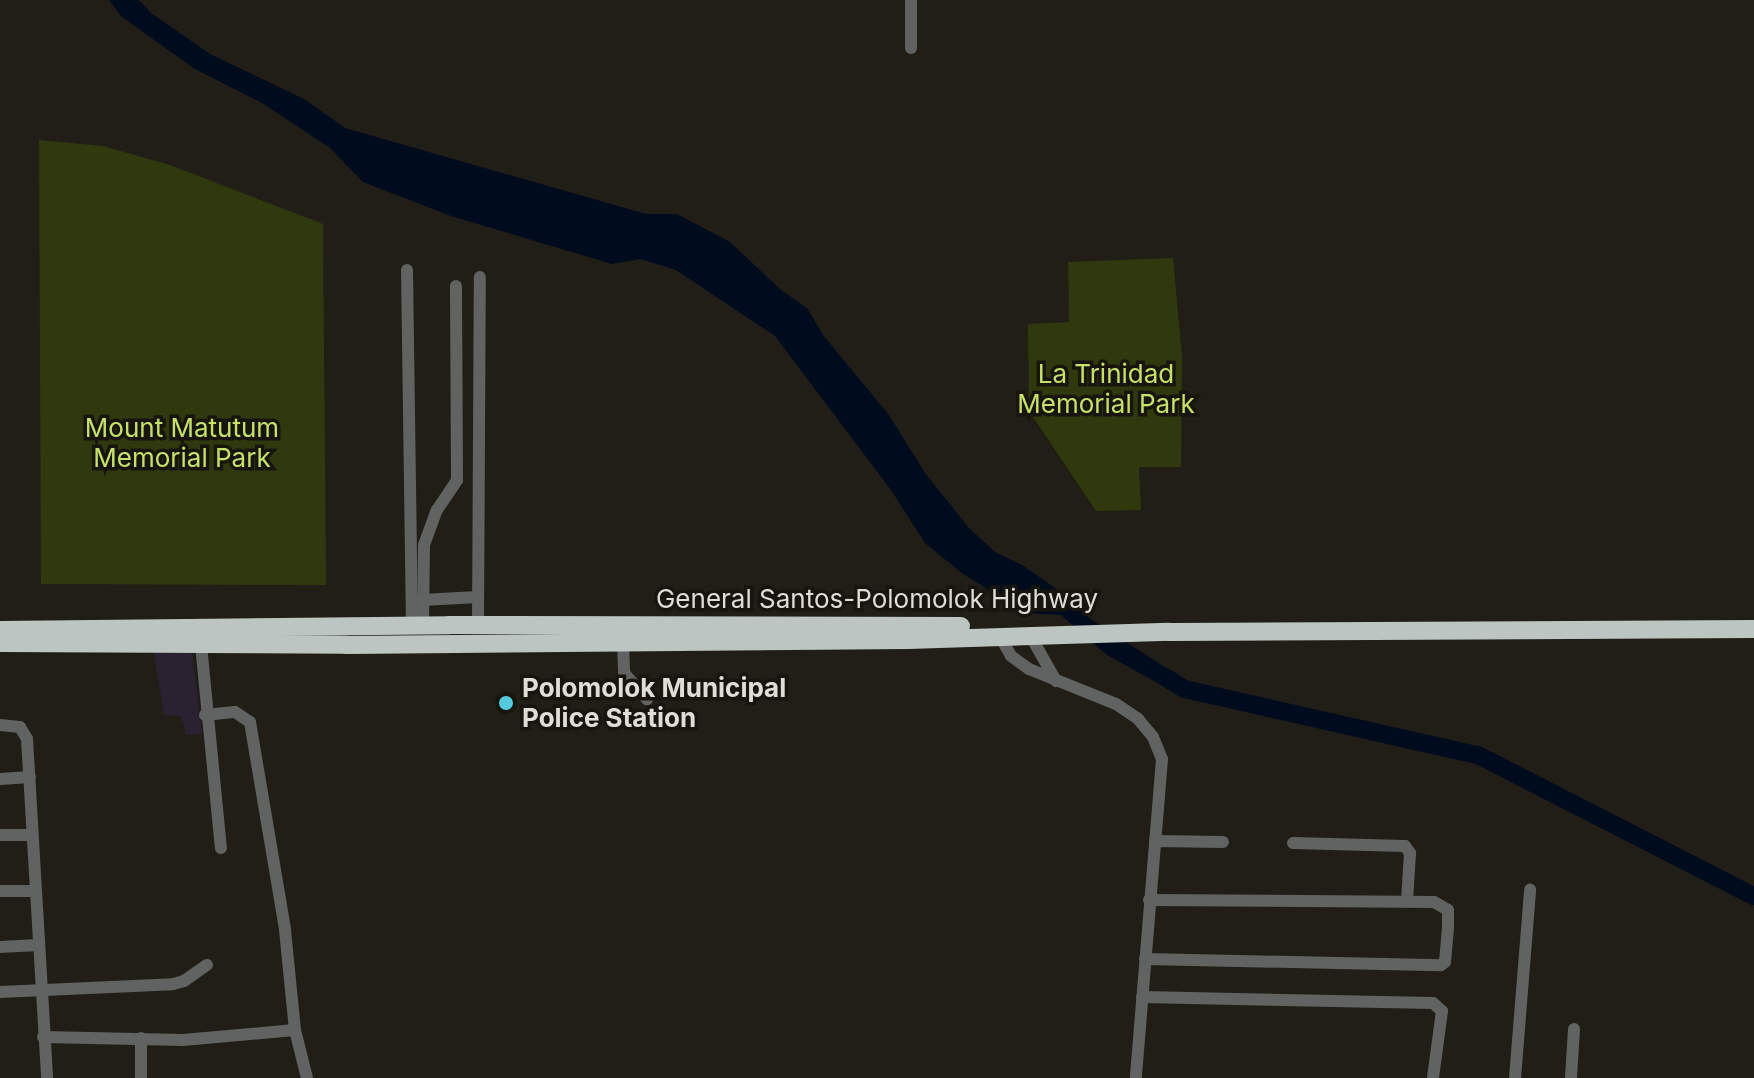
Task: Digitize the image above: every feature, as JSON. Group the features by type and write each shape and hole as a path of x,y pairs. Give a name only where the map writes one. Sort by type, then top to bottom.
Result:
{"highway":[{"name":"General Santos-Polomolok Highway","path":"1132,629 1754,620"},
{"name":"General Santos-Polomolok Highway","path":"0,630 478,625 1057,630"},
{"path":"0,643 201,645 908,640 1030,635 1057,630 1132,629 1754,629"}],"street":[{"path":"911,0 911,48"},
{"path":"407,270 417,626"},
{"path":"478,625 480,277"},
{"path":"417,626 422,600 424,545 437,510 457,480 456,286"},
{"path":"422,600 478,597"},
{"path":"999,635 1019,664 1116,704 1138,719 1153,737 1163,769 1149,900 1136,1078"},
{"path":"1030,635 1056,681"},
{"path":"623,641 624,673 647,699"},
{"path":"201,645 205,715 221,848"},
{"path":"205,715 235,712 250,722 285,930 295,1030 307,1078"},
{"path":"0,725 20,727 26,734 39,990 47,1078"},
{"path":"0,779 30,777"},
{"path":"0,835 31,835"},
{"path":"1155,841 1223,842"},
{"path":"1293,843 1405,846 1410,853 1407,901"},
{"path":"1515,1078 1530,890"},
{"path":"0,891 35,891"},
{"path":"1145,959 1443,965 1448,910 1434,902 1407,901 1149,900"},
{"path":"0,947 38,945"},
{"path":"0,992 173,984 207,965"},
{"path":"1142,997 1433,1003 1442,1011 1433,1078"},
{"path":"1571,1078 1574,1029"},
{"path":"43,1037 219,1038 295,1030"},
{"path":"141,1038 141,1078"}],"shaded area":[{"path":"154,653 192,653 202,734 186,735 181,716 164,715"}],"green space":[{"name":"Mount Matutum Memorial Park","path":"39,140 103,146 170,165 323,224 326,585 41,584"},
{"name":"La Trinidad Memorial Park","path":"1173,258 1182,357 1181,467 1139,467 1141,510 1096,511 1029,411 1028,324 1069,322 1068,262"}],"water":[{"path":"109,0 139,0 151,13 210,54 304,99 345,128 646,214 677,214 730,242 781,290 807,308 823,335 889,415 925,473 969,528 995,552 1022,565 1074,601 1089,618 1183,679 1184,689 1172,691 1107,655 1061,615 1026,613 963,574 925,543 891,490 775,336 676,270 640,259 612,264 451,216 363,182 330,148 262,103 195,69 122,17"}],"waterway":[{"path":"1165,677 1184,689 1478,755 1754,896"}],"place":[{"name":"Polomolok Municipal Police Station","path":"506,703"}]}
